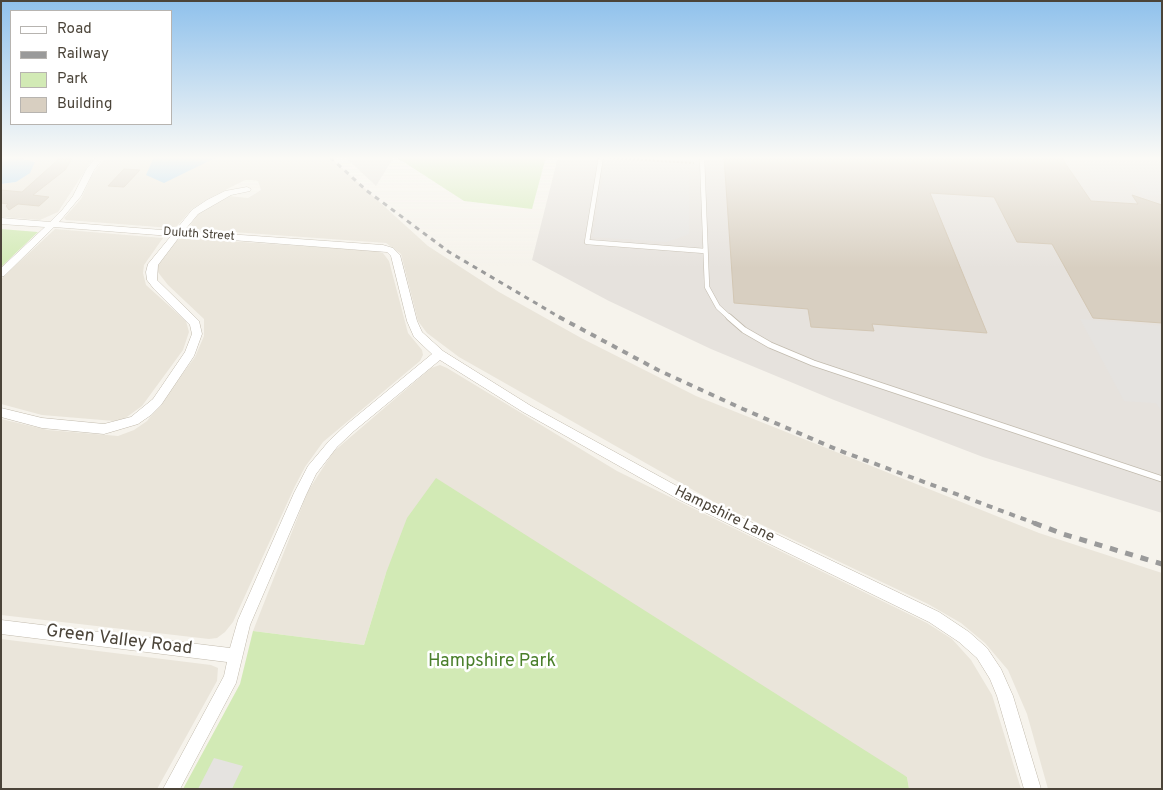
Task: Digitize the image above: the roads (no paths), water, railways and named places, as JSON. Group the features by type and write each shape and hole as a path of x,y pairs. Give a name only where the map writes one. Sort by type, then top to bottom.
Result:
{"street":[{"path":"1,274 52,225 79,194"},
{"path":"1,412 42,423 104,429 134,421 157,402 190,353 197,334 195,324 190,317 152,280 153,264 195,212 226,194"},
{"name":"Duluth Street","path":"1,222 383,248 395,255"},
{"name":"Hampshire Lane","path":"395,255 412,321 418,334 439,354 527,409 682,495 934,617 964,637 982,653 996,674 1005,696 1033,789"},
{"path":"171,789 231,678 243,625 300,493 312,470 344,433 439,354"},
{"name":"Green Valley Road","path":"1,627 236,656"}],"lane":[{"path":"595,194 587,242 705,251"},
{"path":"703,194 707,287 718,308 739,326 770,345 813,363 1162,479"}],"railway":[{"path":"371,194 449,252 561,318"},
{"path":"559,317 658,370 743,409 838,450 1037,524"},
{"path":"1034,523 1063,534 1162,564"}],"park label":[{"name":"Hampshire Park","path":"492,662"}]}
